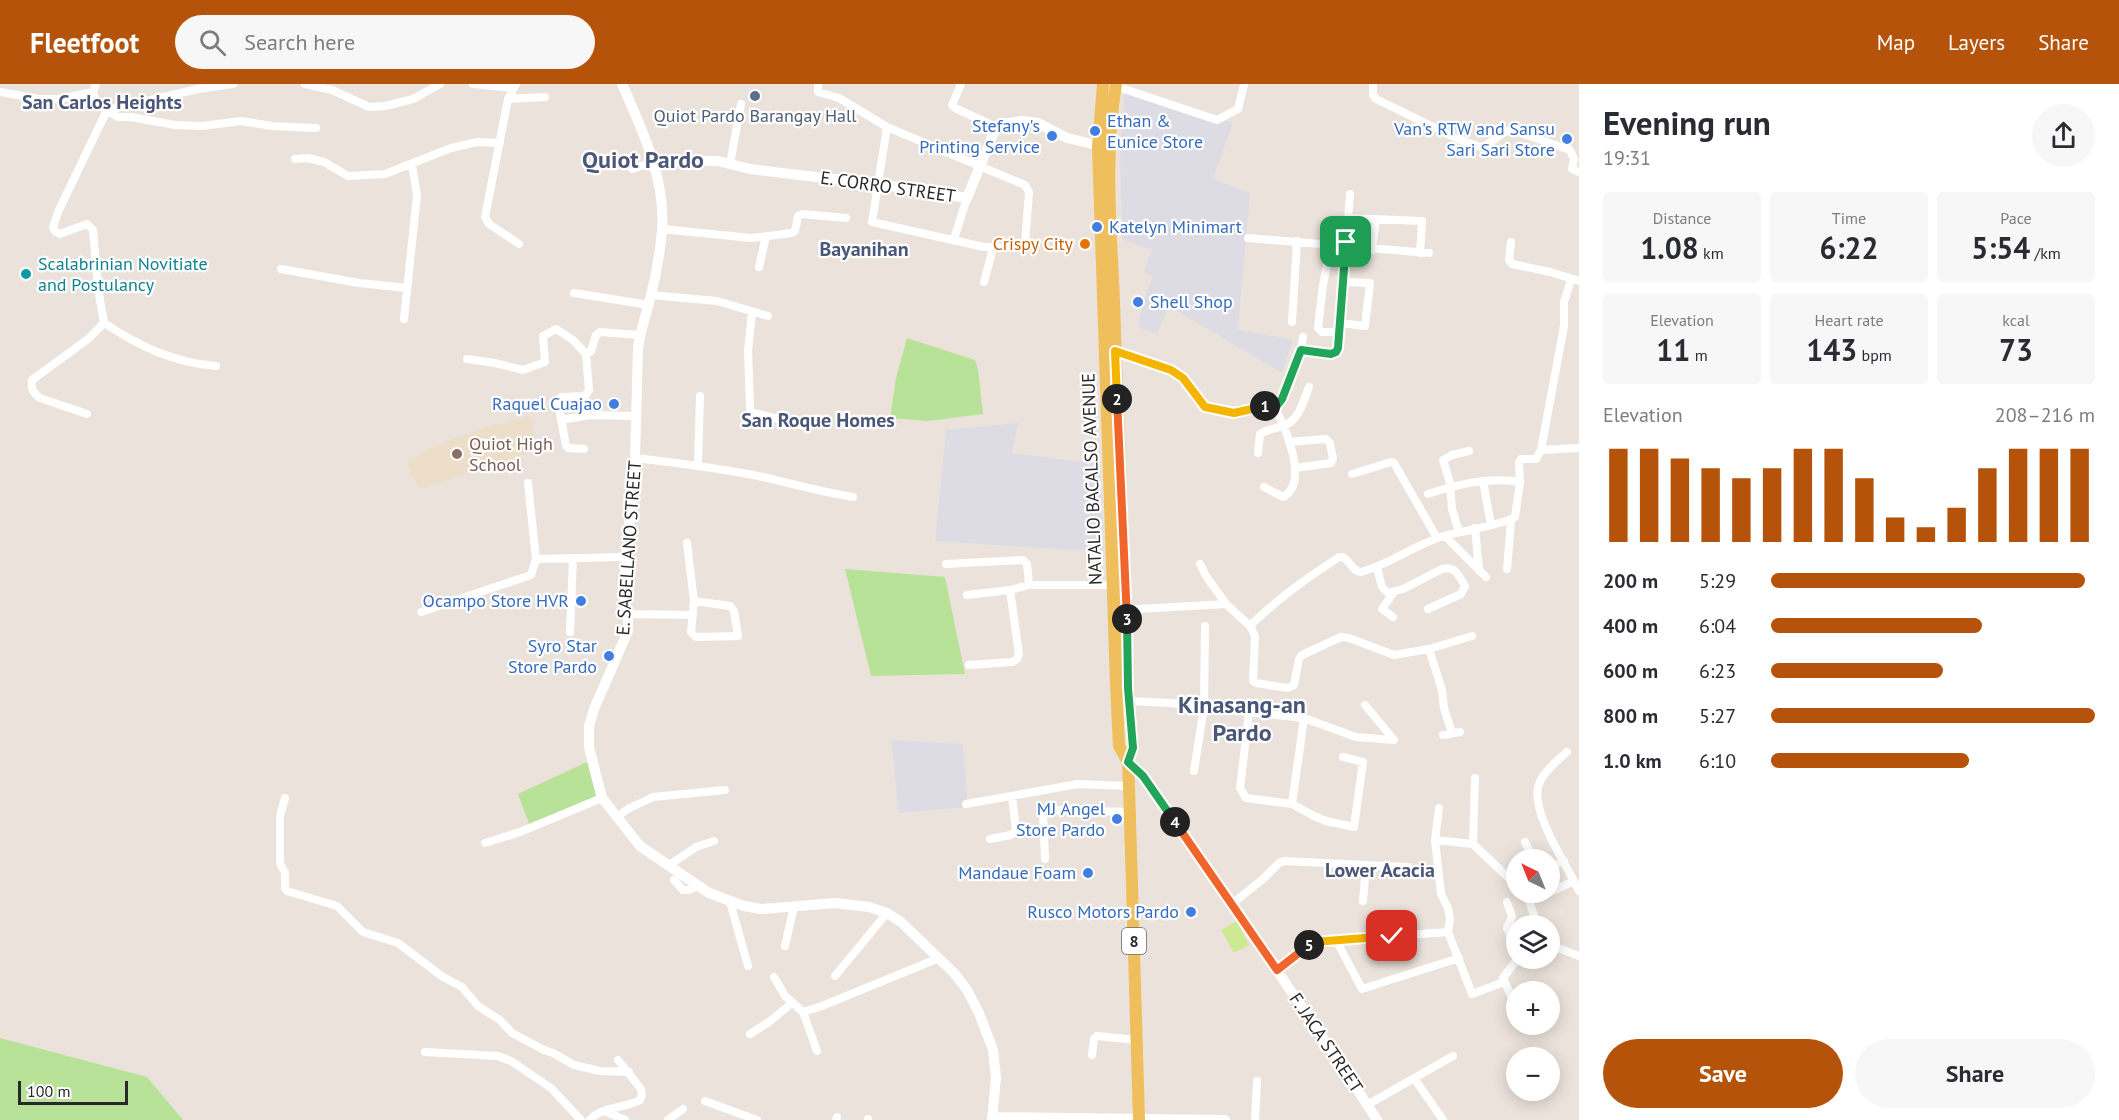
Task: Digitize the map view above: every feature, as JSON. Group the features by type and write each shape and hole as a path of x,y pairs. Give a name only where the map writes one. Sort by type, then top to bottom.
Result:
{"main road":[{"name":"NATALIO BACALSO AVENUE","path":"1111,85 1111,118 1104,147 1114,585 1120,610 1133,748 1128,762 1139,1120"},
{"name":"NATALIO BACALSO AVENUE","path":"1104,147 1115,351 1120,610 1119,746 1128,762"}],"street":[{"path":"107,110 198,89 233,84"},
{"path":"305,84 332,90 369,107 385,106 413,99 440,84"},
{"path":"473,84 515,86 508,99 486,217 489,224 519,244"},
{"name":"E. SABELLANO STREET","path":"622,84 643,132 652,161 661,195 662,229 650,300 639,335 635,458 623,594 628,614 627,631 589,726 589,747 602,798 640,846 697,886 730,902 761,909 845,903 869,907 887,913 919,937 967,990 991,1041 996,1078 992,1118"},
{"path":"818,84 818,92 838,98 887,127 1025,185 1029,192 1025,244 1021,247 993,248 872,222 887,127"},
{"path":"961,84 952,105 996,127 1022,121 1038,123 1067,138 1104,147"},
{"path":"1373,84 1373,95 1376,99 1458,139 1480,147 1488,145 1504,132 1512,130 1546,140 1576,154 1572,169 1579,172"},
{"path":"1111,85 1217,120 1238,109 1244,86"},
{"path":"0,92 39,99 59,99 95,88 96,101 118,117 131,117 175,125 202,126 241,121 272,126 316,128"},
{"path":"508,99 545,97"},
{"path":"730,164 741,104"},
{"path":"107,110 53,227 60,234 87,224 93,230 98,288 104,323 132,342 167,356 195,365 216,366"},
{"name":"E. CORRO STREET","path":"652,161 718,161 750,169 907,188 968,198 996,127"},
{"path":"295,159 324,162 348,176 385,174 451,148 477,142 500,143"},
{"path":"632,169 652,161"},
{"path":"404,319 417,195 412,165"},
{"path":"1301,350 1331,354 1336,352 1340,332 1350,194"},
{"path":"954,239 968,198"},
{"path":"662,229 751,238 789,234 795,231 798,216 802,213 846,218"},
{"path":"1348,218 1422,221 1420,253"},
{"path":"1372,250 1376,219"},
{"path":"759,267 766,236"},
{"path":"1248,238 1331,244 1346,248 1430,253"},
{"path":"1292,322 1297,241"},
{"path":"1250,626 1281,597 1339,557 1343,556 1347,559 1357,572 1377,568 1441,537 1511,521 1515,517 1520,482 1519,462 1521,459 1536,459 1541,450 1564,326 1564,302 1575,280 1512,264 1509,260 1511,242"},
{"path":"1331,244 1318,328 1322,332 1340,332"},
{"path":"984,282 993,248"},
{"path":"281,269 359,283 407,288"},
{"path":"1340,323 1365,326 1370,283 1344,282"},
{"path":"574,293 650,300 717,301 768,316"},
{"path":"752,313 748,351 750,409 752,412 808,428"},
{"path":"87,414 40,398 34,394 31,387 32,380 88,339 104,323"},
{"path":"467,359 523,370 543,364 546,360 543,336 556,328 573,340 586,354 588,394 559,399 561,420 566,446 584,449"},
{"path":"586,354 591,351 596,334 600,332 639,335"},
{"path":"1275,408 1282,399 1301,350 1303,337"},
{"path":"1115,351 1171,370 1183,378 1205,407 1234,413 1264,406 1275,408"},
{"path":"1258,453 1260,434 1294,420 1309,387"},
{"path":"698,465 700,396"},
{"path":"1264,487 1283,497 1287,495 1295,482 1295,468 1289,442 1275,408"},
{"path":"561,420 590,415 636,416"},
{"path":"1289,442 1326,439 1330,443 1333,461 1295,468"},
{"path":"1541,450 1579,448"},
{"path":"1459,532 1452,509 1450,487 1443,460 1469,451"},
{"path":"635,458 698,465 853,497"},
{"path":"1352,474 1394,463 1441,537 1486,577"},
{"path":"1428,494 1483,481 1520,482"},
{"path":"1483,481 1491,525"},
{"path":"421,612 531,575 536,559 528,483"},
{"path":"1507,569 1511,521"},
{"path":"1475,528 1479,570"},
{"path":"687,543 694,601 691,632 696,637 738,636 734,611 730,606 694,601"},
{"path":"536,559 626,557"},
{"path":"570,632 573,558"},
{"path":"946,564 1023,560 1027,564 1029,585"},
{"path":"1200,564 1226,604 1250,626 1254,636 1253,681 1256,683 1288,688 1294,685 1299,659 1302,655 1341,637 1394,655 1429,649 1472,636"},
{"path":"1393,616 1382,609 1393,593 1442,569 1448,567 1454,570 1465,586 1461,594 1428,609"},
{"path":"1377,568 1382,587 1388,593 1393,593"},
{"path":"967,595 1010,590 1029,585 1114,585"},
{"path":"969,665 1012,662 1017,659 1010,590"},
{"path":"1120,610 1226,604"},
{"path":"628,614 693,615"},
{"path":"1194,771 1204,707 1205,626"},
{"path":"1429,649 1442,690 1444,708 1456,732 1443,735"},
{"path":"1129,701 1304,718 1356,737 1394,740 1365,705"},
{"path":"1249,712 1240,788 1246,798 1292,804 1326,821 1354,826 1363,762 1344,757"},
{"path":"1292,804 1304,718"},
{"path":"1567,752 1542,778 1538,794 1544,826 1579,891"},
{"name":"F. JACA STREET","path":"1128,762 1143,776 1156,794 1377,1120"},
{"path":"1473,844 1475,778"},
{"path":"966,804 1078,784 1129,786"},
{"path":"616,817 653,797 725,790"},
{"path":"990,838 1011,835 1016,831 1012,796"},
{"path":"285,798 280,816 280,863 285,873 287,891 336,906 363,932 398,943 443,977 462,987 478,1006 500,1020 512,1033 544,1050 574,1065 600,1071 629,1072"},
{"path":"485,843 520,832 602,798"},
{"path":"1439,808 1435,840 1437,875 1441,894 1448,908 1449,932 1472,994 1504,982"},
{"path":"1045,859 1043,812 1047,810 1130,812"},
{"path":"1435,840 1473,844 1506,875"},
{"path":"668,867 696,848 714,841"},
{"path":"1525,842 1528,849"},
{"path":"1232,904 1284,861 1408,867"},
{"path":"1560,863 1564,861"},
{"path":"1363,901 1366,865"},
{"path":"674,880 682,890 689,890 697,886"},
{"path":"1560,887 1574,881"},
{"path":"730,902 748,966"},
{"path":"785,946 794,906"},
{"path":"835,976 887,913"},
{"path":"1277,970 1313,942 1449,932"},
{"path":"1336,940 1362,989 1459,958"},
{"path":"1560,949 1579,956"},
{"path":"803,1012 939,958"},
{"path":"1506,986 1505,975 1510,969"},
{"path":"774,977 785,996 803,1012 817,1050"},
{"path":"750,1034 792,1003"},
{"path":"1092,1055 1094,1039 1097,1036 1136,1040"},
{"path":"425,1052 498,1056 511,1061 551,1088 581,1120"},
{"path":"1367,1105 1454,1056"},
{"path":"590,1120 594,1115 604,1111 640,1100 641,1089 618,1060"},
{"path":"1414,1078 1443,1120"},
{"path":"1255,1120 1257,1081"},
{"path":"705,1101 757,1120"},
{"path":"668,1120 683,1109"},
{"path":"604,1111 625,1120"},
{"path":"992,1118 1224,1120"}],"shaded area":[{"path":"1125,92 1233,123 1213,179 1250,193 1238,330 1293,340 1282,373 1169,306 1157,334 1138,327 1143,303 1153,276 1144,272 1152,250 1122,239 1120,146"},
{"name":"Quiot High School","path":"531,416 536,450 419,489 407,463 436,445 488,427"},
{"path":"1018,423 1012,453 1100,464 1104,552 935,541 946,430"},
{"path":"891,740 963,744 968,807 899,813"}],"green space":[{"path":"907,338 975,360 983,414 928,421 890,418 896,378"},
{"path":"845,569 945,577 965,674 871,676"},
{"path":"587,762 596,796 530,826 518,794"},
{"path":"1237,921 1249,945 1234,953 1221,930"},
{"path":"0,1038 147,1077 183,1120 0,1120"}],"place":[{"name":"Quiot Pardo Barangay Hall","path":"755,96"},
{"name":"Ethan & Eunice Store","path":"1095,131"},
{"name":"Stefany's Printing Service","path":"1052,136"},
{"name":"Van's RTW and Sansu Sari Sari Store","path":"1567,139"},
{"name":"Katelyn Minimart","path":"1097,227"},
{"name":"Crispy City","path":"1085,244"},
{"name":"Scalabrinian Novitiate and Postulancy","path":"26,274"},
{"name":"Shell Shop","path":"1138,302"},
{"name":"Raquel Cuajao","path":"614,404"},
{"name":"Quiot High School","path":"457,454"},
{"name":"Ocampo Store HVR","path":"581,601"},
{"name":"Syro Star Store Pardo","path":"609,656"},
{"name":"MJ Angel Store Pardo","path":"1117,819"},
{"name":"Mandaue Foam","path":"1088,873"},
{"name":"Rusco Motors Pardo","path":"1191,912"}],"district":[{"name":"San Carlos Heights","path":"102,102"},
{"name":"Quiot Pardo","path":"643,160"},
{"name":"Bayanihan","path":"864,249"},
{"name":"San Roque Homes","path":"818,420"},
{"name":"Kinasang-an Pardo","path":"1242,719"},
{"name":"Lower Acacia","path":"1380,870"}],"route":[{"path":"1346,242 1338,348 1331,354 1301,350 1282,399 1275,408 1264,406 1234,413 1212,410 1202,405 1183,378 1171,370 1115,351 1128,688 1133,748 1128,762 1143,776 1162,802 1277,970 1313,942 1392,936"}]}
